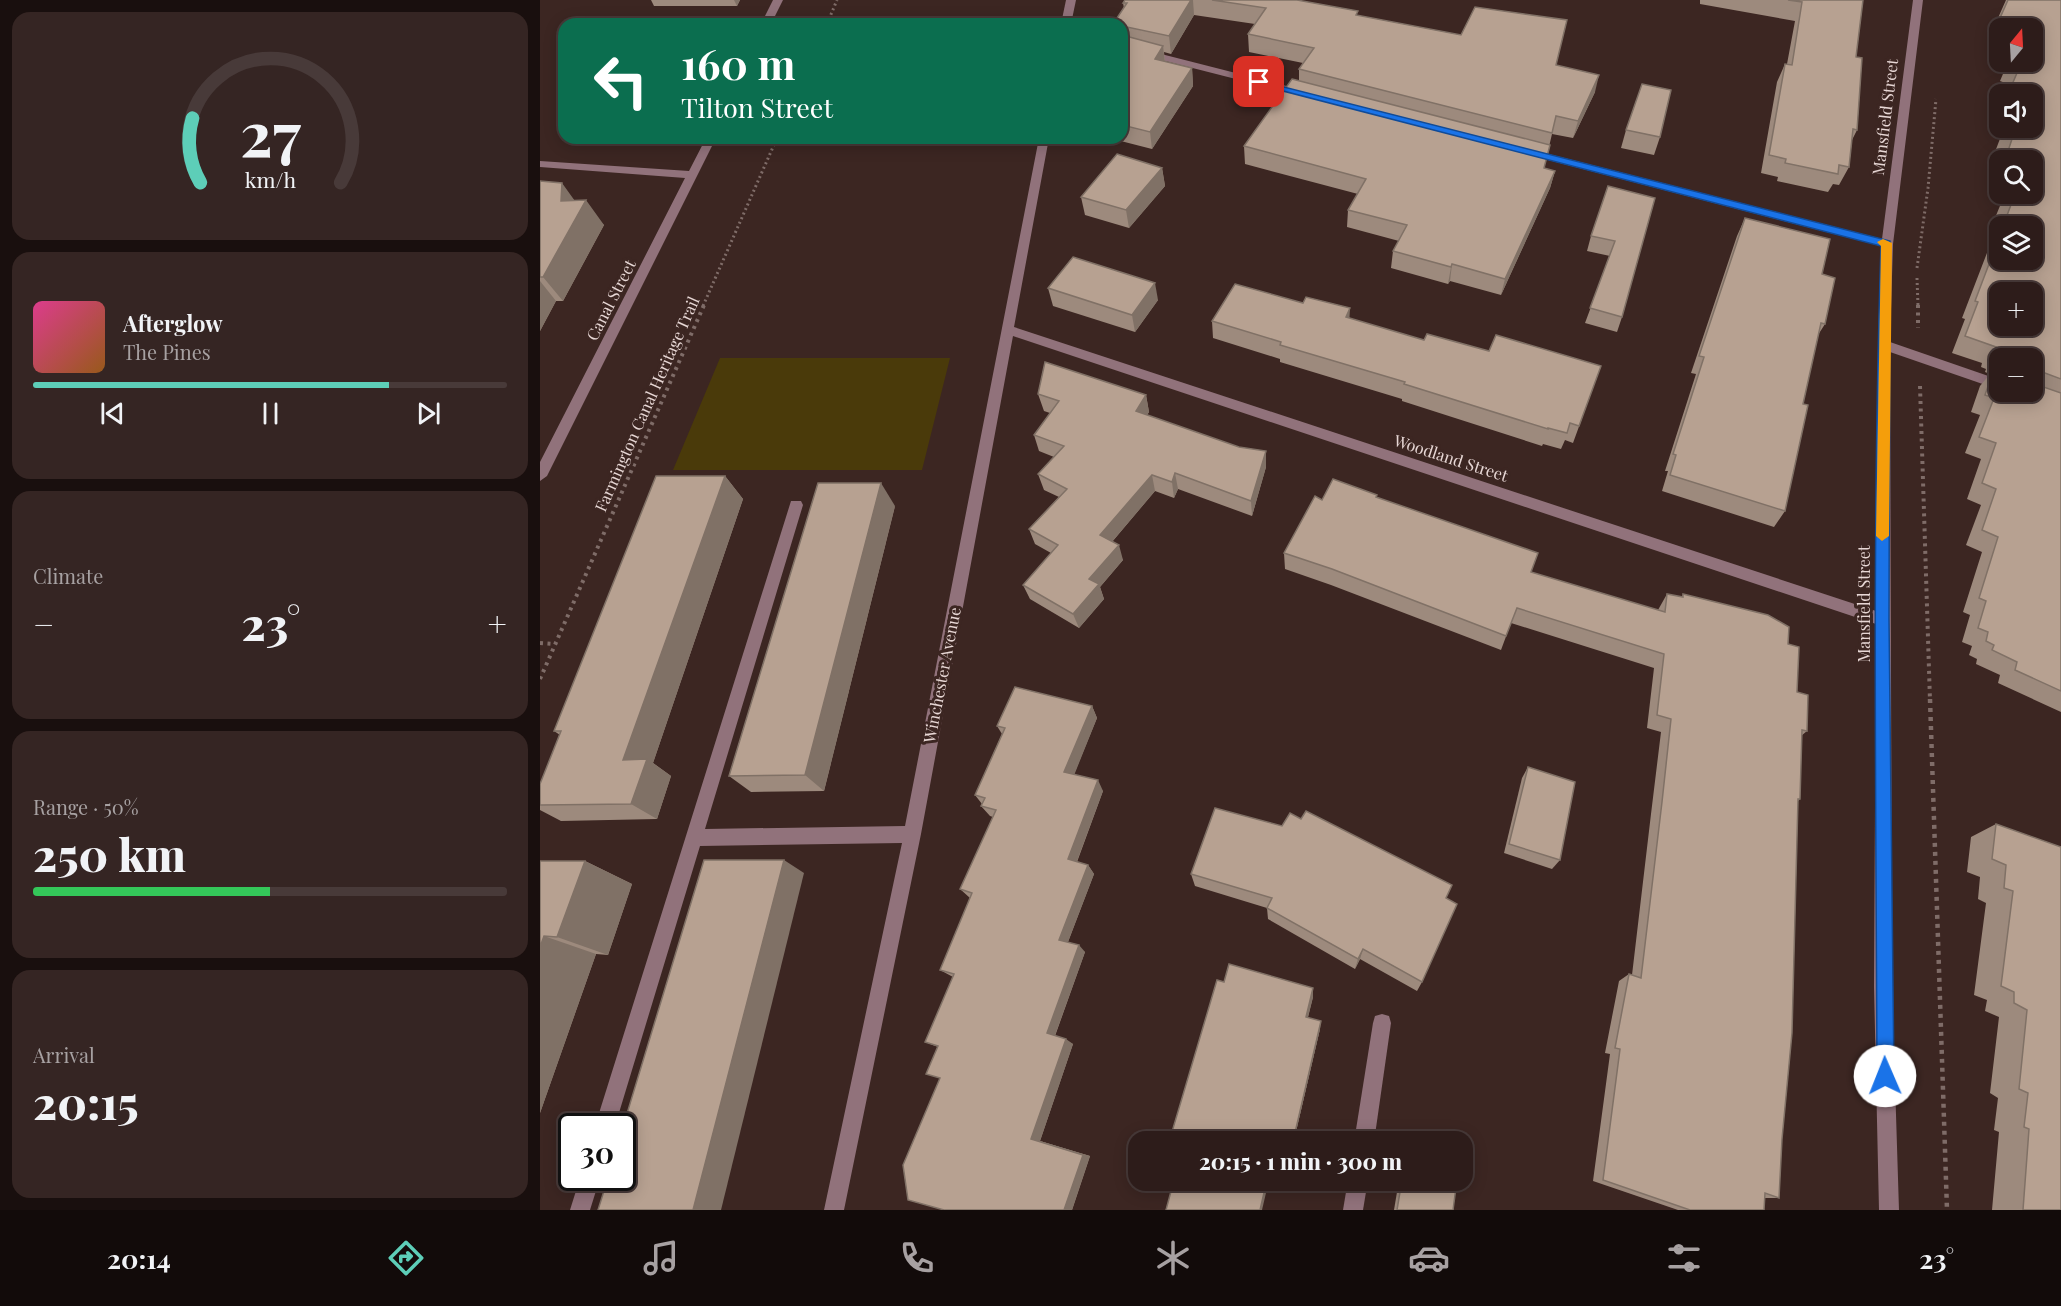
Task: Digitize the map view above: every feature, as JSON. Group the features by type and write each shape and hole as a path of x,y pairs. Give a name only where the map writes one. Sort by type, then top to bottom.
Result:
{"street":[{"path":"769,18 778,0"},
{"path":"1067,18 1071,0"},
{"name":"Mansfield Street","path":"1889,1210 1883,987 1884,345 1887,243 1918,0"},
{"path":"1128,49 1319,98"},
{"name":"Canal Street","path":"540,476 708,144"},
{"name":"Winchester Avenue","path":"834,1210 912,834 1043,144"},
{"path":"1516,148 1887,243"},
{"path":"540,164 693,175"},
{"name":"Woodland Street","path":"1008,330 1882,619"},
{"path":"1884,345 1989,381"},
{"path":"609,1113 796,505"},
{"path":"693,838 912,834"},
{"path":"1366,1131 1382,1023"},
{"path":"580,1210 586,1191"},
{"path":"1353,1210 1356,1191"}],"path":[{"path":"830,18 837,0"},
{"path":"1936,96 1928,188 1916,271 1947,1210"},
{"name":"Farmington Canal Heritage Trail","path":"540,679 774,144"},
{"path":"540,643 555,644"}],"shaded area":[{"path":"720,358 950,358 922,470 673,470"}],"building":[{"path":"1125,0 1191,0 1169,36 1128,27 1128,18 1117,18 1127,3 1123,3"},
{"path":"1212,0 1297,0 1358,11 1356,15 1461,35 1475,7 1567,20 1556,65 1599,75 1578,121 1556,116 1552,133 1299,69 1314,48 1248,34 1266,8"},
{"path":"1788,0 1863,0 1856,57 1862,58 1857,130 1853,129 1849,167 1839,165 1838,174 1785,163 1786,159 1769,155 1785,64 1792,65 1802,2"},
{"path":"2008,0 2061,0 2061,379 2043,373 2043,348 1995,348 1965,336 1989,264 1989,270 2043,270 2043,216 2007,216 2011,204 2043,204 2043,150 2008,150 2012,138 2043,138 2043,84 2012,84 2017,72 2043,72 2043,18 2000,18"},
{"path":"1128,37 1163,46 1155,59 1192,68 1150,132 1128,126"},
{"path":"1292,79 1550,145 1544,168 1555,171 1505,279 1393,251 1407,225 1348,210 1366,179 1244,146"},
{"path":"1642,84 1671,90 1660,137 1626,130"},
{"path":"1117,154 1162,168 1126,210 1081,197"},
{"path":"540,181 562,183 561,201 586,200 543,277 540,277"},
{"path":"1608,186 1655,198 1622,317 1590,308 1615,241 1591,236"},
{"path":"1745,218 1830,239 1822,274 1835,278 1825,324 1821,323 1803,404 1808,405 1785,511 1670,475 1676,455 1673,454 1704,357 1699,356"},
{"path":"1073,257 1155,283 1132,315 1048,288"},
{"path":"1235,284 1303,303 1306,297 1350,308 1346,317 1424,340 1427,334 1489,351 1496,335 1601,366 1579,426 1570,423 1567,433 1548,429 1404,384 1405,382 1280,345 1281,342 1212,321"},
{"path":"1045,362 1146,395 1136,411 1239,447 1266,451 1251,501 1175,473 1172,482 1152,475 1100,535 1119,545 1089,579 1099,584 1073,614 1023,585 1058,545 1029,529 1067,489 1038,474 1064,446 1034,435 1059,401 1038,394"},
{"path":"1989,383 1989,396 1985,395"},
{"path":"2043,387 2061,393 2061,691 2015,670 2017,662 1992,650 1994,645 1986,641 1988,632 1978,628 1986,601 1979,598 1998,537 1982,530 1996,489 1982,483 1996,443 1979,437 1992,402 2043,402"},
{"path":"656,476 725,476 623,760 647,759 631,804 540,805 540,784 561,731 554,731"},
{"path":"1333,479 1377,495 1376,497 1538,553 1531,572 1665,612 1667,594 1683,597 1683,594 1768,615 1789,627 1788,644 1799,647 1797,692 1808,695 1807,731 1802,730 1792,1033 1779,1198 1765,1193 1764,1210 1690,1210 1603,1180 1620,1049 1615,1048 1629,974 1641,978 1662,802 1671,719 1657,715 1664,654 1517,608 1506,636 1332,569 1284,553 1315,496 1322,500"},
{"path":"818,483 881,483 805,775 729,776"},
{"path":"1015,687 1092,706 1064,772 1098,780 1068,859 1088,865 1059,940 1079,945 1047,1033 1066,1039 1031,1139 1083,1155 1064,1210 944,1210 908,1200 903,1165 940,1078 926,1074 938,1046 925,1042 954,974 940,970 972,893 960,889 996,810 981,806 985,798 975,795 1005,728 997,726"},
{"path":"1528,767 1575,782 1560,860 1509,844"},
{"path":"1215,808 1282,826 1290,813 1301,819 1306,811 1452,885 1446,898 1457,904 1422,982 1363,949 1358,959 1267,908 1272,898 1191,874"},
{"path":"1996,824 2061,847 2061,1210 2023,1210 2029,1129 2024,1127 2028,1093 2019,1089 2027,1010 2014,1003 2014,992 2001,986 2013,891 2004,888 2006,865 1992,859"},
{"path":"704,860 784,860 693,1210 598,1210 604,1191 636,1191 636,1113 627,1113"},
{"path":"540,861 585,861 557,937 544,936 540,947"},
{"path":"1229,964 1313,988 1306,1017 1321,1021 1295,1131 1172,1131 1217,980 1224,982"},
{"path":"1171,1191 1264,1191 1260,1210 1166,1210"},
{"path":"1400,1191 1456,1191 1453,1210 1397,1210"}],"slow traffic":[{"path":"1882,536 1887,243 1883,242"}],"route":[{"path":"1259,82 1887,243 1882,619 1885,1076"}]}
